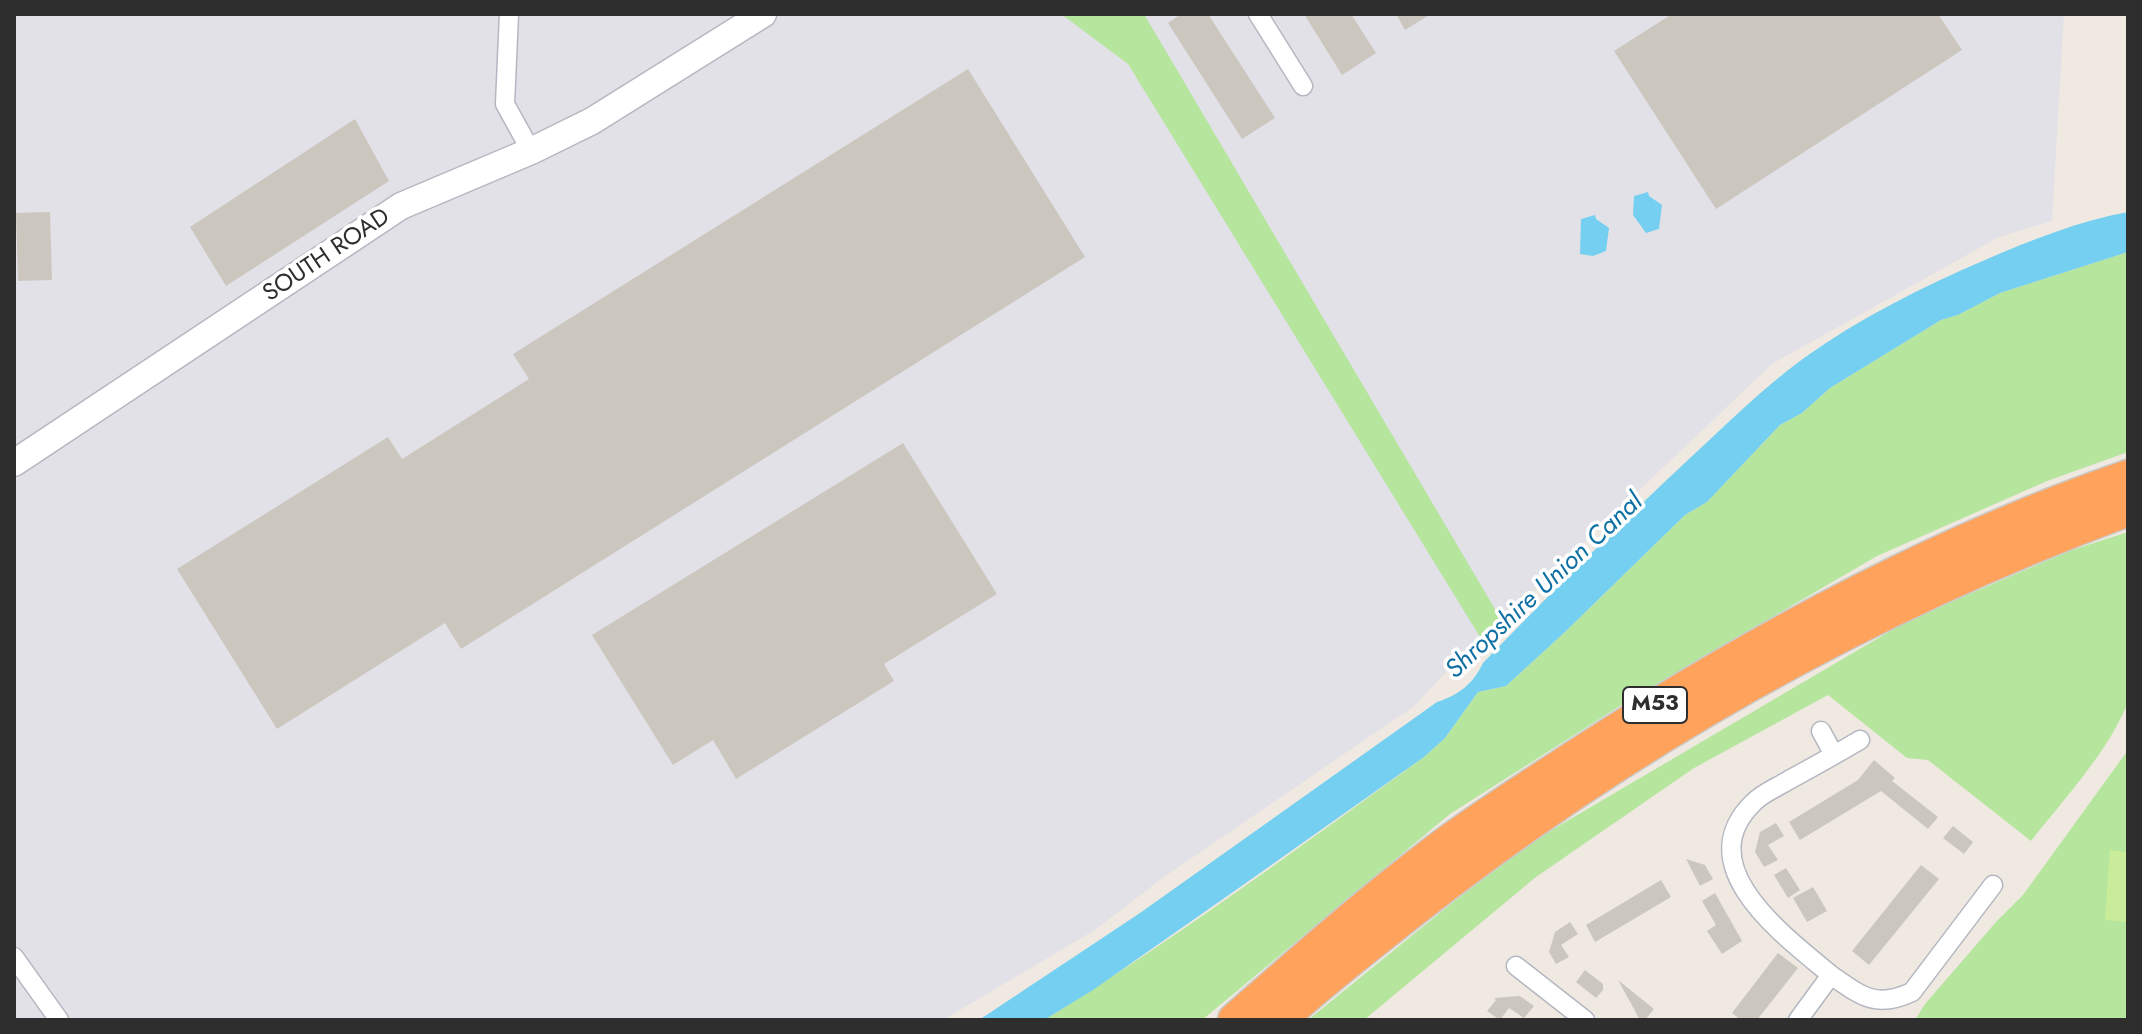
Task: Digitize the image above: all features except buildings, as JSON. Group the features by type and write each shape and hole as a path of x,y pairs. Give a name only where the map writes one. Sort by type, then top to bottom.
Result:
{"highway":[{"name":"M53","path":"1235,1020 1436,851 1644,712 1746,652 1868,588 2022,518 2128,477"},
{"name":"M53","path":"1279,1020 1333,973 1494,847 1654,741 1832,640 1972,573 2128,509"}],"street":[{"path":"509,14 505,104 531,151"},
{"name":"SOUTH ROAD","path":"14,463 401,206 531,151 592,121 763,14"},
{"path":"1258,14 1303,86"},
{"path":"1821,731 1834,755"},
{"path":"1860,740 1753,802 1736,825 1732,838 1733,862 1741,886 1770,922 1858,994 1878,1001 1894,1001 1912,992 1993,885"},
{"path":"14,957 59,1020"},
{"path":"1516,966 1585,1020"},
{"path":"1798,1020 1831,975"}],"shaded area":[{"path":"14,14 2064,14 2052,221 1999,237 1772,364 1502,621 1480,637 1413,707 1161,879 1095,930 943,1020 14,1020"}],"green space":[{"path":"1061,14 1144,14 1502,621 1480,637 1128,64"},
{"path":"2128,252 2128,452 2047,481 1877,556 1623,704 1450,814 1202,1020 1044,1020 1189,925 1424,757 1445,738 1478,692 1506,686 1685,515 1707,502 1780,425 1802,413 1830,388 1941,320 1958,315 2000,293"},
{"path":"2128,532 2128,702 2097,757 2031,841 1928,760 1907,758 1828,695 1694,768 1536,877 1364,1020 1308,1020 1533,841 1909,620 2069,551"},
{"path":"2128,750 2128,1020 1915,1020 1925,1004 2023,895"},
{"path":"2110,850 2128,852 2128,922 2105,920"}],"water":[{"path":"1648,192 1662,205 1659,229 1646,233 1633,215 1634,196"},
{"path":"2128,212 2128,252 2000,293 1958,315 1941,320 1830,388 1802,413 1780,425 1707,502 1685,515 1506,686 1478,692 1445,738 1424,757 1253,878 1093,990 1044,1020 979,1020 1140,913 1437,702 1464,688 1483,663 1637,508 1746,406 1825,343 1961,270 2055,232"},
{"path":"1595,215 1609,228 1606,251 1593,256 1580,254 1581,219"}],"water label":[{"name":"Shropshire Union Canal","path":"1545,587"}]}
